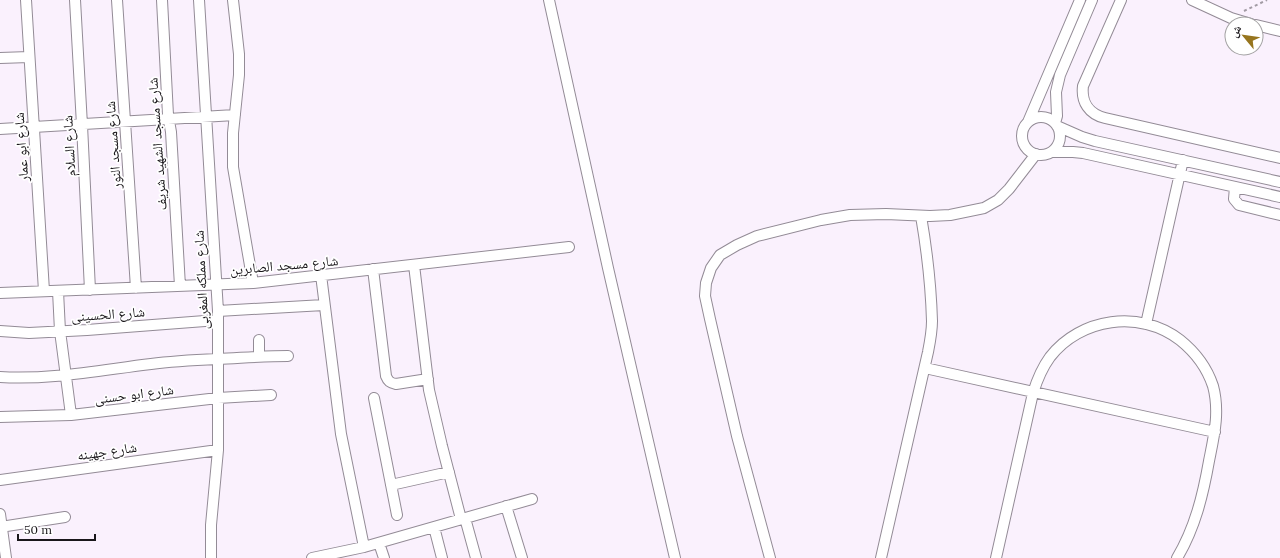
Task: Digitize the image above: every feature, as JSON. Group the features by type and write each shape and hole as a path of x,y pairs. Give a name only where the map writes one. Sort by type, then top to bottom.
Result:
{"street":[{"name":"شارع ابو عمار","path":"26,0 44,291"},
{"name":"شارع السلام","path":"75,0 90,290"},
{"name":"شارع مسجد النور","path":"117,0 136,288"},
{"name":"شارع مسجد الشهيد شريف","path":"162,0 168,115 170,119 180,286"},
{"name":"شارع مملكه المغربى","path":"199,0 218,315 218,450 211,524 211,558"},
{"path":"233,0 239,54 239,75 232,149 233,167 253,283"},
{"path":"550,0 608,268 675,558"},
{"path":"1080,0 1028,122 1022,132 1023,143 1030,152 1036,154 1047,154 1052,152 1083,153 1280,197"},
{"path":"1052,152 1059,143 1060,137 1056,125 1056,92 1060,75 1092,0"},
{"path":"1121,0 1083,86 1084,102 1094,114 1105,118 1280,158"},
{"path":"1192,0 1227,16"},
{"path":"1264,27 1280,31"},
{"path":"0,58 29,57"},
{"path":"0,129 235,115"},
{"path":"1028,122 1032,119 1042,117 1047,118 1056,125 1082,137 1095,141 1280,182"},
{"path":"770,558 737,436 710,319 706,296 706,283 711,268 720,255 737,245 757,236 797,226 850,215 950,215 984,208 998,200 1009,190 1036,154"},
{"path":"1146,324 1183,160"},
{"path":"1235,187 1234,199 1239,205 1280,215"},
{"path":"881,558 925,368 932,323 929,273 921,216"},
{"name":"شارع مسجد الصابرين","path":"0,293 253,283 569,247"},
{"path":"414,265 428,378 436,423 449,472 476,558"},
{"path":"373,270 386,376 388,381 392,384 396,384 428,378"},
{"path":"321,275 341,434 364,547"},
{"path":"58,291 60,331 71,415"},
{"name":"شارع الحسينى","path":"0,331 29,333 117,328 218,315 324,304"},
{"path":"996,558 1037,380 1047,362 1070,338 1093,326 1126,321 1146,324 1175,336 1198,358 1212,385 1216,409 1215,432 1203,492 1192,528 1177,558"},
{"path":"259,340 259,356"},
{"path":"0,377 32,378 104,371 170,362 259,356 288,356"},
{"path":"925,368 1215,432"},
{"name":"شارع ابو حسنى","path":"0,417 71,415 218,398 271,395"},
{"path":"374,398 397,515"},
{"name":"شارع جهينه","path":"0,480 218,450"},
{"path":"391,485 449,472"},
{"path":"319,557 364,547 532,499"},
{"path":"506,506 522,558"},
{"path":"0,514 6,558"},
{"path":"1,527 65,517"},
{"path":"434,527 442,558"},
{"path":"380,542 384,558"}],"path":[{"path":"1235,16 1267,0"}]}
